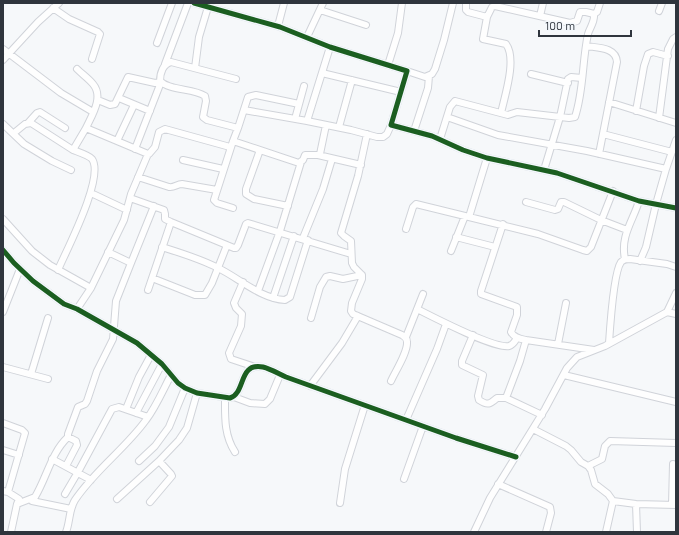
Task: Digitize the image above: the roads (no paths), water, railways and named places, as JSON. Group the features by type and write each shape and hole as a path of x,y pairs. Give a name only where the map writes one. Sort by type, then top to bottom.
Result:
{"street":[{"path":"3,60 38,22 59,3"},
{"path":"157,43 172,3"},
{"path":"135,149 161,82 160,77 188,3"},
{"path":"194,3 278,26 330,47 419,76 429,76"},
{"path":"222,10 224,3"},
{"path":"278,26 284,3"},
{"path":"307,37 323,3"},
{"path":"388,65 398,33 402,3"},
{"path":"414,131 428,88 429,76 435,69 444,40 453,3"},
{"path":"466,3 466,10 468,12 487,17"},
{"path":"540,16 543,3"},
{"path":"440,139 450,107 455,101 511,115 517,112 569,118 575,117 579,100 588,35 594,20 594,14 597,12 600,3"},
{"path":"659,11 662,3"},
{"path":"501,113 508,77 510,52 506,44 484,39 487,17 492,7 495,6 570,23 577,21 580,12 594,14"},
{"path":"196,68 199,37 208,7"},
{"path":"53,8 69,19 100,34 92,59"},
{"path":"320,10 366,25"},
{"path":"659,118 668,56 672,39 676,38"},
{"path":"586,46 610,50 617,57 599,154"},
{"path":"307,121 330,47"},
{"path":"3,49 61,94 93,112"},
{"path":"636,111 644,66 648,54 653,52 668,56"},
{"path":"166,64 173,62 236,79"},
{"path":"73,150 86,128 98,100 94,84 77,69"},
{"path":"244,110 339,127 377,137 383,137 387,134 391,125 407,71"},
{"path":"322,73 401,92"},
{"path":"531,74 568,83"},
{"path":"98,100 112,105 115,104 128,77 155,83 161,82 203,94 206,98 203,114 205,119 238,128"},
{"path":"544,170 570,77 582,78"},
{"path":"339,127 352,80"},
{"path":"295,119 304,86"},
{"path":"233,208 214,200 230,147 248,97 256,95 299,104"},
{"path":"119,98 150,111"},
{"path":"609,102 676,123"},
{"path":"117,141 134,105"},
{"path":"14,133 40,112 65,128"},
{"path":"447,117 498,134 666,169"},
{"path":"28,123 31,123 73,150 90,157 93,160 95,171 91,193 58,270"},
{"path":"3,124 24,144 52,161 71,170"},
{"path":"318,156 321,151 326,125"},
{"path":"391,125 440,139 463,150 487,158 557,173 639,200 676,208"},
{"path":"86,128 148,154"},
{"path":"77,309 91,288 124,220 138,177 148,154 155,146 159,132 165,129 230,147"},
{"path":"362,276 354,267 351,254 351,241 344,236 341,231 361,165 367,134"},
{"path":"603,134 672,152"},
{"path":"640,261 646,246 656,204 676,140"},
{"path":"233,141 296,162 301,162"},
{"path":"260,150 246,189 246,194 254,199 288,206"},
{"path":"258,291 280,232 301,162 305,155 318,156 361,165"},
{"path":"451,251 456,237 467,216 487,158"},
{"path":"162,248 192,257 219,268 273,298 285,300 289,299 306,239 332,159"},
{"path":"183,160 223,169"},
{"path":"138,177 172,188 176,184 182,184 217,190"},
{"path":"406,229 413,207 416,204 502,224 538,234 587,251 591,247 613,191"},
{"path":"91,193 127,210"},
{"path":"130,198 164,210 165,219 171,222 236,248 248,223 306,239 351,254"},
{"path":"609,343 611,318 618,273 620,264 625,259 624,240 639,200"},
{"path":"526,202 555,210 558,209 561,202 564,202 601,220 627,230"},
{"path":"17,504 35,497 52,459 63,441 68,437 78,407 86,404 97,371 113,339 116,301 154,206"},
{"path":"3,219 32,251 50,265 91,288"},
{"path":"148,290 171,222"},
{"path":"502,224 481,294 517,307 517,315 511,332 517,338 595,350"},
{"path":"273,298 294,236"},
{"path":"456,237 495,247"},
{"path":"152,278 195,295 205,295 209,290 219,268 227,245"},
{"path":"3,250 33,281 64,304 77,309 136,343 162,364 185,388 197,393 225,398 234,397 250,403 265,404 270,399 280,375"},
{"path":"108,252 131,263"},
{"path":"625,259 667,264 676,267"},
{"path":"3,312 20,269"},
{"path":"311,318 320,287 326,277 330,276 343,279 362,276"},
{"path":"362,276 351,308 353,314 406,337"},
{"path":"243,282 234,304 242,314 243,321 229,353 231,359 255,367 265,368 310,386 516,457"},
{"path":"474,532 498,484 534,430 573,361 667,312 676,293"},
{"path":"391,381 407,348 408,344 406,337 423,294"},
{"path":"558,344 566,303"},
{"path":"417,309 473,336 505,346 512,345 517,338"},
{"path":"667,312 676,314"},
{"path":"310,386 342,343 358,316"},
{"path":"31,374 48,318"},
{"path":"406,420 437,349 446,324"},
{"path":"473,336 462,361 462,365 483,376 478,396 479,400 490,404 497,398 503,398"},
{"path":"503,398 520,361 526,340"},
{"path":"126,409 139,377 151,355"},
{"path":"136,413 162,364"},
{"path":"3,367 48,379"},
{"path":"234,397 237,394 245,374 249,369 255,367"},
{"path":"66,532 74,501 91,480 121,450 148,417 171,375"},
{"path":"564,375 676,402"},
{"path":"139,461 155,446 169,427 185,388"},
{"path":"117,499 159,461 184,434 197,393"},
{"path":"492,394 542,415"},
{"path":"225,398 226,430 230,444 235,452"},
{"path":"340,503 345,469 365,405"},
{"path":"65,494 112,409 119,407 148,417"},
{"path":"3,423 24,432 19,455 6,492 19,499 11,532"},
{"path":"404,479 423,426"},
{"path":"534,430 566,446 581,462 588,466 591,470 595,484 608,494 613,501 636,504 674,505 673,464"},
{"path":"66,466 77,445 76,441 68,437"},
{"path":"588,466 602,460 605,446 610,441 676,443"},
{"path":"3,450 19,455"},
{"path":"52,459 91,480"},
{"path":"150,502 172,476 159,461"},
{"path":"498,484 550,507 551,513 546,532"},
{"path":"32,501 71,509"},
{"path":"606,532 613,501"},
{"path":"636,504 637,532"}]}
